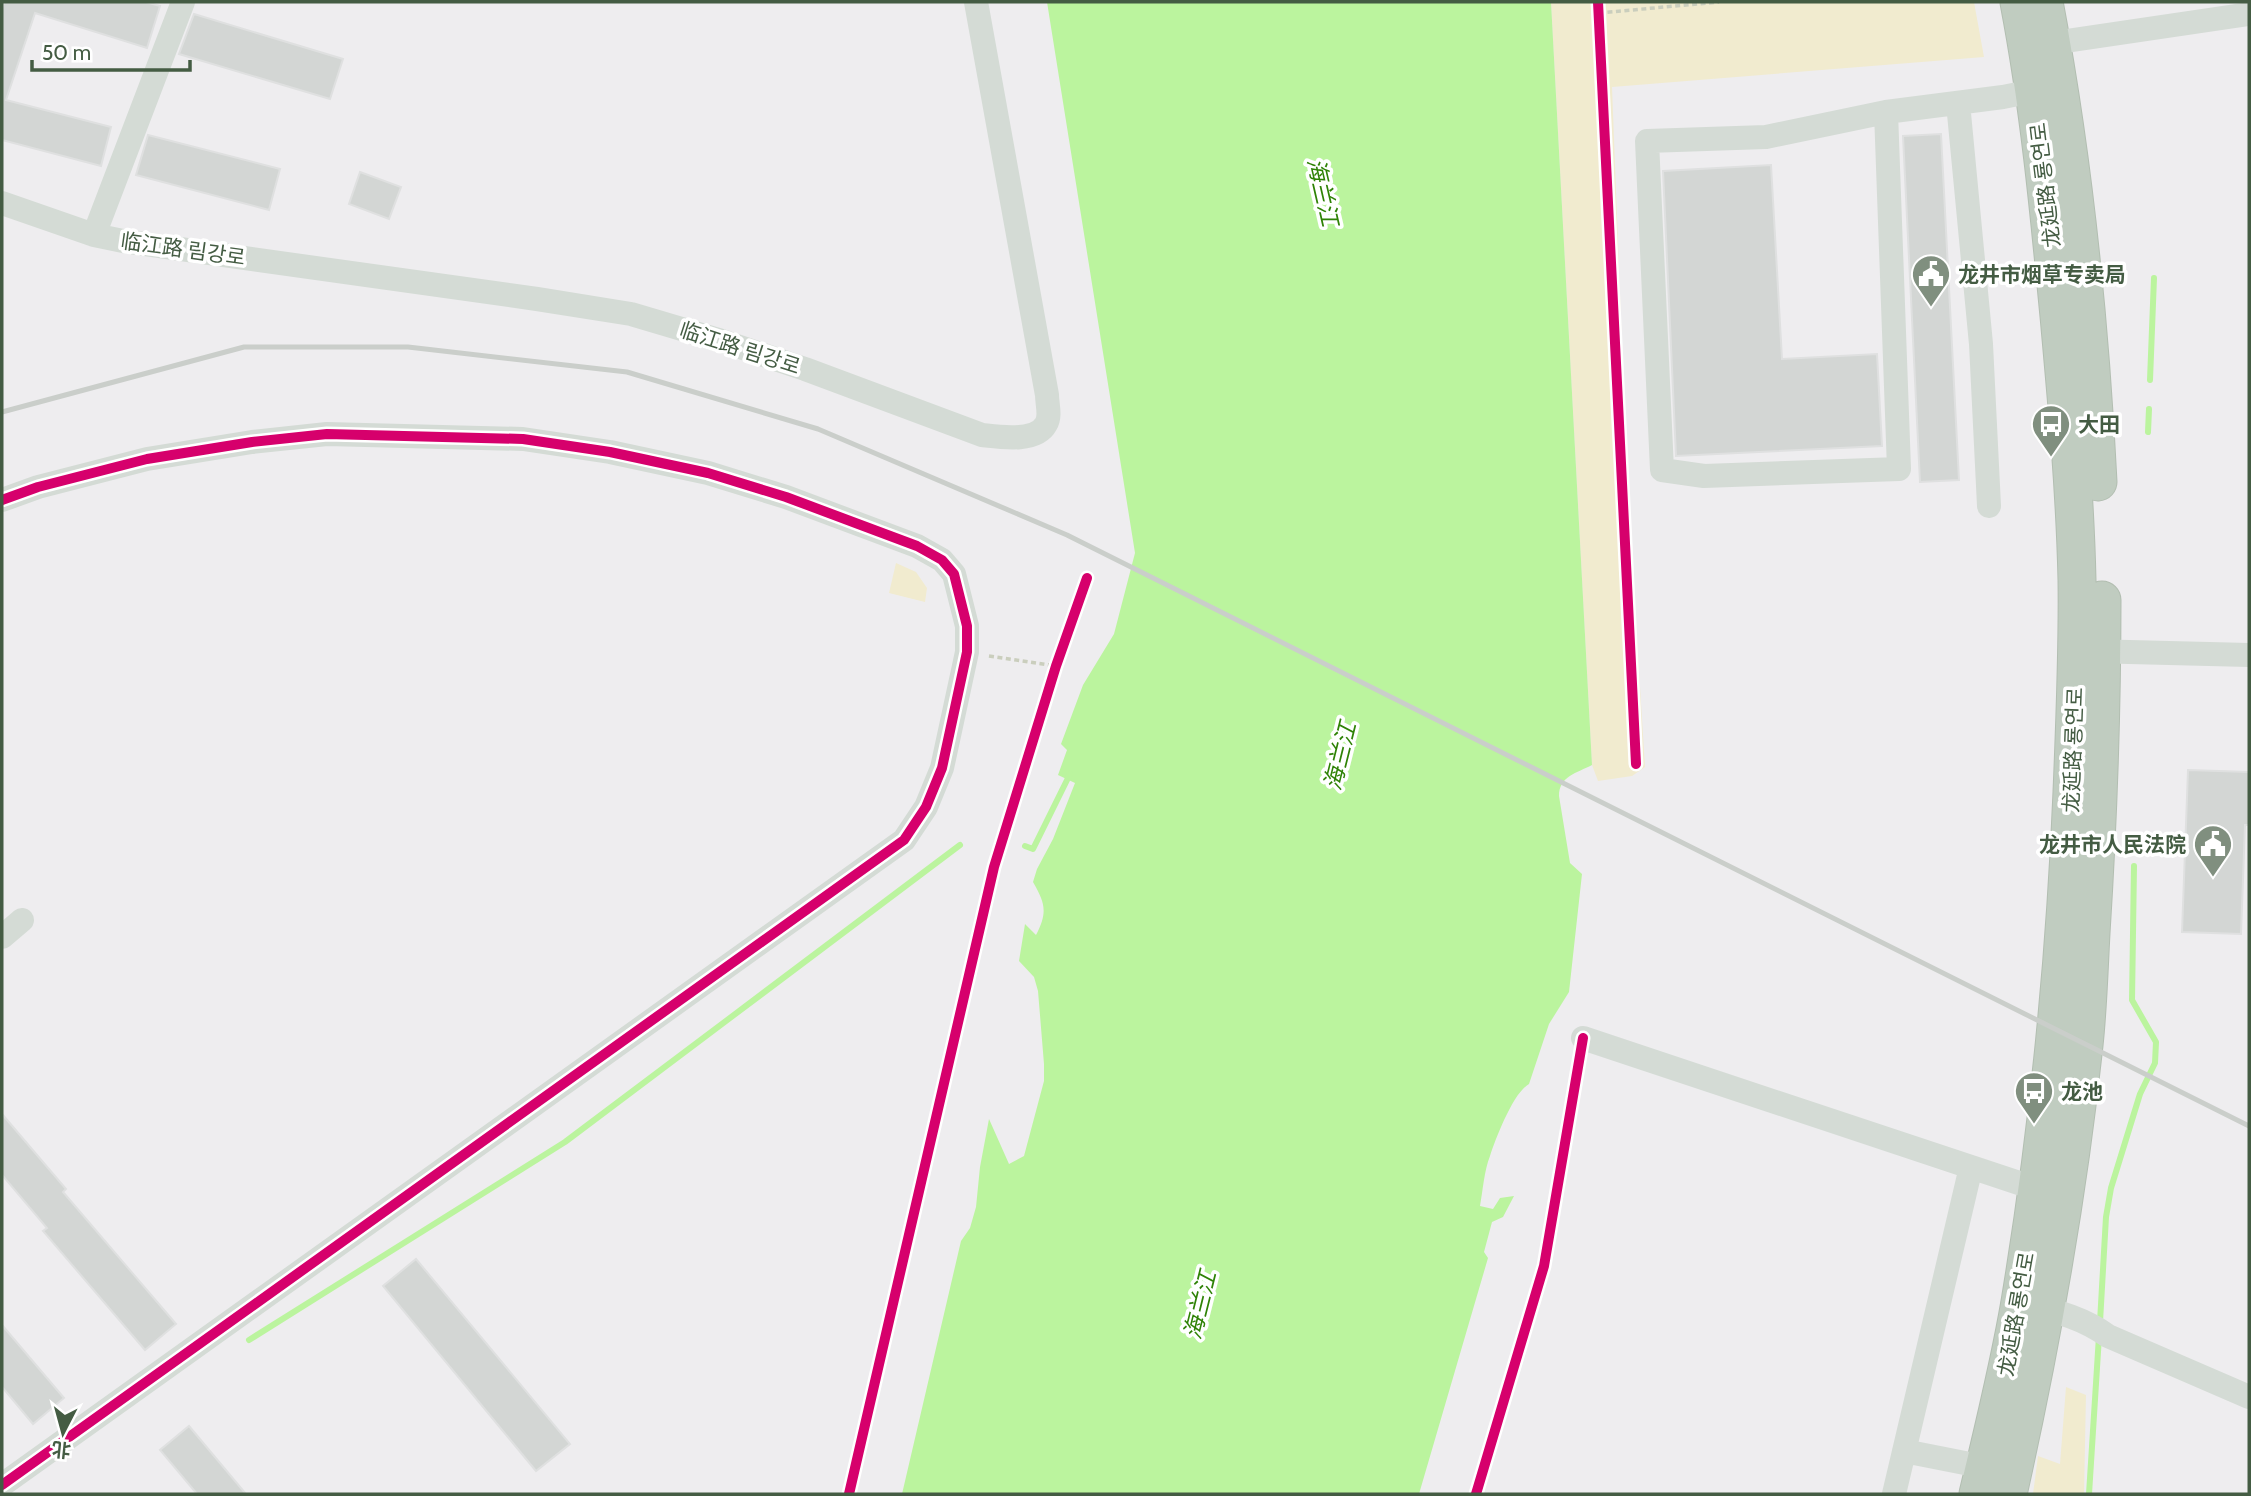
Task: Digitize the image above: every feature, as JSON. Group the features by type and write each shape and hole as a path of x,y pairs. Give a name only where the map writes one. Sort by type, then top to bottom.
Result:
{"highway":[{"name":"龙延路 룡연로","path":"1990,1485 2065,1189 2084,1044 2096,856 2089,651 2077,582 2071,445 2049,205 2046,88 2039,44 2019,2"},
{"name":"龙延路 룡연로","path":"2039,44 2045,2"},
{"name":"龙延路 룡연로","path":"2033,1307 2037,1189 2056,1030 2089,651"}],"street":[{"path":"94,234 183,2"},
{"name":"临江路 림강로","path":"2,202 94,234 180,250 414,281 631,314 805,369 982,435 1011,439 1035,434 1046,426 1048,416 976,2"},
{"path":"2039,44 2249,15"},
{"path":"1886,112 1899,469 1704,476 1662,470 1647,141 1766,136 1886,112 2046,88"},
{"path":"1958,103 1981,344 1989,506"},
{"path":"2,500 38,487 147,459 327,433 523,439 610,452 721,477 786,497 917,546 942,560 954,574 967,626 967,652 942,768 926,807 904,840 2,1485"},
{"path":"2089,651 2249,655"},
{"path":"2,937 22,920"},
{"path":"1583,1038 2037,1189"},
{"path":"1894,1494 1971,1167"},
{"path":"2033,1307 2101,1331 2249,1397"},
{"path":"1904,1451 1990,1485"}],"path":[{"path":"1599,26 1598,7 1719,2"},
{"path":"967,652 1056,667"},
{"path":"1052,680 1060,654"}],"shaded area":[{"path":"1551,2 1974,2 1984,57 1612,87 1627,476 1645,767 1632,776 1598,781 1592,765"},
{"path":"896,563 916,572 927,588 925,602 889,593"},
{"path":"2066,1387 2086,1395 2084,1494 2033,1494 2038,1456 2060,1464"}],"water":[{"name":"海兰江","path":"1047,2 1551,2 1592,765 1565,780 1559,796 1570,863 1582,874 1569,992 1549,1024 1529,1084 1511,1106 1488,1162 1480,1206 1493,1209 1500,1198 1514,1196 1503,1217 1492,1222 1484,1252 1488,1258 1419,1494 902,1494 961,1241 970,1228 976,1207 989,1119 1009,1164 1024,1156 1044,1081 1038,991 1034,977 1019,961 1025,924 1036,935 1044,908 1033,882 1075,783 1058,775 1067,750 1061,744 1083,685 1114,634 1135,553"}],"building":[{"path":"4,2 146,2 160,6 147,48 35,13 6,100 111,127 101,166 2,140"},
{"path":"194,14 343,59 330,99 179,54"},
{"name":"龙井市烟草专卖局","path":"1941,134 1959,480 1920,482 1903,136"},
{"path":"148,135 280,169 269,210 136,175"},
{"path":"1771,165 1782,359 1877,354 1882,446 1676,456 1663,171"},
{"path":"360,172 401,187 389,219 349,204"},
{"name":"龙井市人民法院","path":"2188,770 2249,772 2249,825 2245,825 2241,934 2182,932"},
{"path":"2,1114 66,1189 63,1192 176,1324 145,1350 43,1231 47,1228 2,1175"},
{"path":"416,1259 570,1444 536,1471 383,1286"},
{"path":"2,1325 64,1398 33,1424 2,1387"},
{"path":"189,1426 246,1494 197,1494 160,1450"}],"waterway":[{"path":"2150,380 2154,278"},
{"path":"2148,432 2149,409"},
{"path":"1025,846 1033,849 1070,774"},
{"path":"249,1340 565,1142 960,845"},
{"path":"2100,1322 2106,1217 2111,1188 2140,1094 2155,1063 2156,1042 2132,1000 2134,866"},
{"path":"2089,1494 2099,1336"}],"railway":[{"path":"2,412 244,347 408,347 627,372 818,429 1067,535 2249,1126"}],"cycle path":[{"path":"1598,2 1636,764"},
{"path":"2,500 38,487 147,459 252,442 327,434 523,439 610,452 708,473 786,497 917,546 942,560 954,574 967,626 967,652 942,768 926,807 904,840 2,1485"},
{"path":"849,1494 994,867 1056,666 1087,578"},
{"path":"1476,1494 1544,1266 1583,1038"}],"place":[{"name":"龙井市烟草专卖局","path":"1931,308"},
{"name":"大田","path":"2051,458"},
{"name":"龙井市人民法院","path":"2213,878"},
{"name":"龙池","path":"2034,1125"}]}
